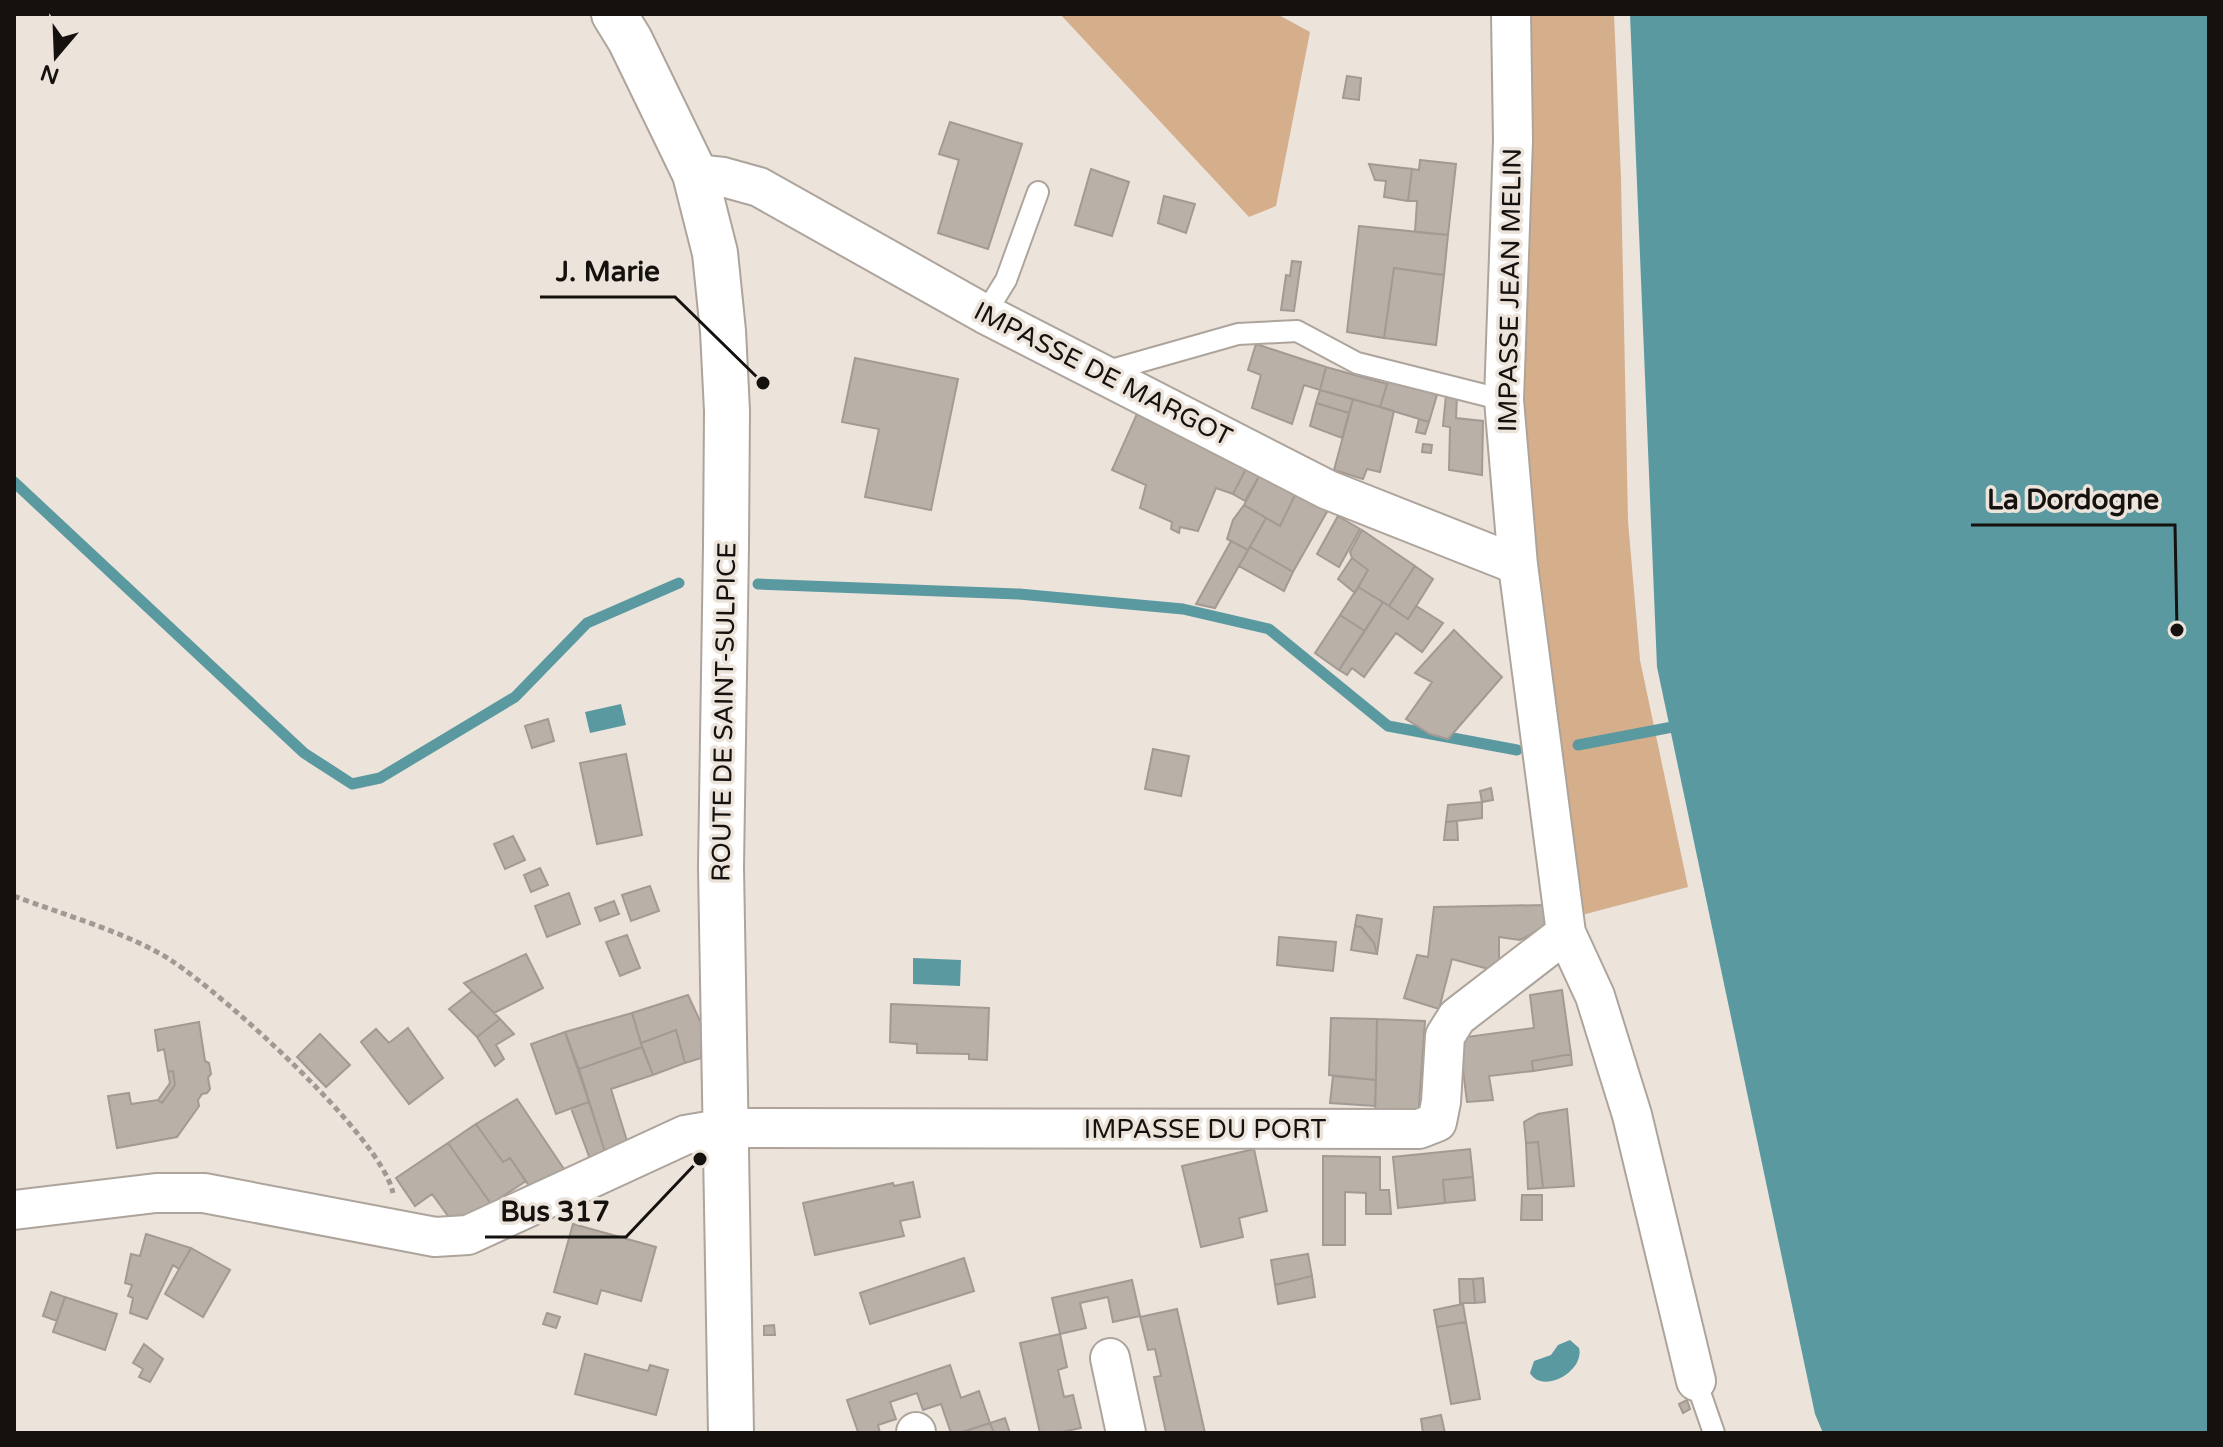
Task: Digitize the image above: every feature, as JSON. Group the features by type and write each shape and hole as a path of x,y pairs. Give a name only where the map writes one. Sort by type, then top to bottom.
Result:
{"main road":[{"name":"ROUTE DE SAINT-SULPICE","path":"614,14 630,40 695,174 715,253 723,331 727,411 721,867 731,1433"}],"street":[{"name":"IMPASSE JEAN MELIN","path":"1511,14 1513,140 1504,400 1518,565 1566,933 1595,996 1632,1115 1696,1381"},
{"name":"IMPASSE DE MARGOT","path":"695,174 723,177 759,187 985,314 1328,490 1518,565"},
{"name":"IMPASSE DU PORT","path":"726,1128 1419,1129 1437,1122 1445,1036 1457,1017 1566,933"},
{"path":"14,1210 156,1193 204,1193 435,1237 468,1235 685,1135 726,1128"},
{"path":"1110,1358 1126,1433"}],"lane":[{"path":"985,314 1006,280 1038,192"},
{"path":"1100,373 1238,334 1297,331 1357,363 1504,400"},
{"path":"1696,1381 1714,1433"}],"path":[{"path":"14,896 128,939 171,960 247,1022 346,1118 390,1178 397,1212 396,1230"}],"shaded area":[{"path":"1060,14 1277,14 1310,32 1276,206 1249,217"},
{"path":"1523,14 1614,14 1621,178 1628,521 1640,660 1688,887 1582,915 1535,608 1518,298"}],"water":[{"path":"1630,14 2209,14 2209,1433 1823,1433 1815,1414 1657,667"},
{"path":"621,704 626,725 590,733 585,712"},
{"path":"913,958 961,960 960,986 913,984"},
{"path":"1570,1340 1579,1348 1579,1357 1570,1372 1544,1382 1530,1373 1534,1361 1551,1355 1558,1345"}],"building":[{"path":"1347,76 1361,78 1359,100 1343,98"},
{"path":"950,122 1022,144 988,249 938,233 959,160 939,154"},
{"path":"1420,160 1456,164 1448,235 1415,232 1417,201 1408,201 1412,169 1419,170"},
{"path":"1369,164 1412,169 1408,201 1384,197 1386,181 1375,180"},
{"path":"1091,169 1129,182 1112,236 1075,225"},
{"path":"1164,196 1195,204 1186,233 1158,223"},
{"path":"1359,226 1448,235 1444,275 1394,268 1384,338 1347,332"},
{"path":"1292,261 1301,262 1294,311 1281,310 1286,275 1290,276"},
{"path":"1394,268 1444,275 1436,345 1384,338"},
{"path":"1256,344 1326,367 1320,390 1304,385 1292,424 1252,408 1261,375 1248,370"},
{"path":"855,358 958,379 931,510 865,497 879,429 842,422"},
{"path":"1326,367 1387,384 1380,407 1320,390"},
{"path":"1389,378 1437,395 1429,422 1380,407"},
{"path":"1320,390 1353,399 1349,413 1316,403"},
{"path":"1446,395 1457,396 1456,418 1483,421 1482,475 1449,470 1450,427 1443,426"},
{"path":"1353,399 1394,411 1380,472 1367,469 1363,479 1334,470"},
{"path":"1316,403 1349,413 1342,438 1310,426"},
{"path":"1140,407 1249,463 1233,494 1216,488 1198,531 1180,527 1179,533 1171,529 1172,522 1140,508 1146,485 1112,470"},
{"path":"1419,419 1429,422 1425,434 1416,432"},
{"path":"1423,444 1432,445 1431,453 1422,452"},
{"path":"1249,463 1262,471 1245,501 1233,494"},
{"path":"1262,471 1297,491 1280,526 1244,505"},
{"path":"1297,491 1328,510 1293,572 1250,547 1266,518 1280,526"},
{"path":"1244,505 1266,518 1248,550 1227,539 1233,520"},
{"path":"1338,516 1360,529 1339,567 1317,554"},
{"path":"1362,530 1415,566 1389,606 1358,587 1368,570 1352,558 1350,552"},
{"path":"1231,541 1248,550 1215,608 1196,604"},
{"path":"1250,547 1293,572 1284,591 1239,566"},
{"path":"1352,558 1368,570 1355,593 1338,579"},
{"path":"1415,566 1433,579 1408,619 1389,606"},
{"path":"1358,587 1383,602 1365,631 1340,615"},
{"path":"1383,602 1408,619 1416,606 1443,623 1422,652 1396,633 1364,677 1352,668 1347,675 1339,670"},
{"path":"1340,615 1365,631 1339,670 1315,653"},
{"path":"1454,630 1502,677 1448,739 1430,734 1406,719 1432,682 1415,673"},
{"path":"548,719 554,741 532,748 525,726"},
{"path":"1153,749 1189,756 1181,796 1145,789"},
{"path":"626,754 642,835 597,844 580,763"},
{"path":"1491,788 1493,800 1482,802 1480,791"},
{"path":"1482,802 1482,818 1446,822 1448,805"},
{"path":"1457,821 1458,840 1444,840 1446,822"},
{"path":"513,836 525,860 505,869 494,844"},
{"path":"540,868 548,885 531,892 524,875"},
{"path":"650,886 659,911 631,921 622,895"},
{"path":"569,893 580,924 547,937 535,906"},
{"path":"614,901 619,914 600,921 595,908"},
{"path":"1547,905 1547,926 1520,940 1499,937 1499,961 1488,969 1452,959 1439,1009 1404,998 1417,955 1428,957 1434,907"},
{"path":"1357,915 1382,919 1377,954 1374,943 1361,927 1355,926"},
{"path":"1355,926 1361,927 1374,943 1377,954 1351,950"},
{"path":"627,935 640,968 620,976 606,942"},
{"path":"1279,937 1336,942 1333,971 1277,965"},
{"path":"526,954 543,988 494,1013 464,983"},
{"path":"1562,990 1571,1054 1532,1061 1533,1071 1489,1076 1493,1100 1467,1102 1459,1038 1534,1028 1530,995"},
{"path":"472,991 500,1019 477,1037 449,1009"},
{"path":"688,995 701,1023 701,1058 685,1063 676,1030 641,1043 632,1013"},
{"path":"891,1004 989,1008 987,1060 969,1059 969,1054 917,1053 917,1044 890,1042"},
{"path":"632,1013 642,1047 579,1069 565,1032"},
{"path":"1331,1018 1377,1019 1376,1080 1329,1075"},
{"path":"500,1019 514,1034 496,1045 504,1059 495,1066 477,1037"},
{"path":"1377,1019 1425,1021 1418,1120 1375,1119"},
{"path":"199,1022 205,1061 209,1063 211,1074 208,1078 210,1089 198,1100 199,1106 177,1137 117,1148 108,1096 129,1093 131,1104 158,1100 162,1103 175,1085 173,1071 168,1072 164,1049 158,1051 155,1030"},
{"path":"408,1028 443,1078 409,1104 361,1042 376,1029 389,1043"},
{"path":"676,1030 685,1063 653,1075 641,1043"},
{"path":"565,1032 589,1102 556,1114 531,1044"},
{"path":"320,1034 350,1065 326,1087 297,1057"},
{"path":"642,1047 653,1075 611,1089 627,1141 605,1152 579,1069"},
{"path":"1571,1054 1572,1065 1533,1071 1532,1061"},
{"path":"173,1071 175,1085 162,1103 158,1100 170,1083 168,1072"},
{"path":"1333,1076 1376,1080 1375,1106 1330,1103"},
{"path":"517,1099 566,1172 531,1189 510,1158 503,1162 476,1124"},
{"path":"589,1102 605,1152 590,1159 571,1108"},
{"path":"1567,1109 1574,1186 1543,1188 1538,1142 1526,1143 1524,1122 1538,1114"},
{"path":"476,1124 503,1162 510,1158 526,1181 491,1204 448,1143"},
{"path":"1538,1142 1543,1188 1528,1189 1526,1143"},
{"path":"448,1143 491,1204 457,1221 451,1220 432,1194 415,1206 396,1178"},
{"path":"1254,1149 1267,1211 1239,1218 1243,1237 1201,1247 1182,1166"},
{"path":"1470,1149 1473,1177 1443,1180 1445,1203 1398,1208 1393,1157"},
{"path":"1323,1156 1380,1157 1380,1190 1389,1190 1391,1214 1366,1214 1366,1193 1345,1192 1345,1245 1323,1245"},
{"path":"1473,1177 1475,1200 1445,1203 1443,1180"},
{"path":"913,1182 920,1217 900,1221 904,1236 815,1255 803,1203 893,1183 894,1186"},
{"path":"1522,1195 1542,1195 1542,1220 1521,1220"},
{"path":"573,1224 656,1247 641,1301 601,1290 597,1304 554,1292"},
{"path":"146,1234 191,1248 179,1269 173,1265 147,1319 130,1313 133,1298 128,1296 132,1285 125,1283 131,1254 140,1256"},
{"path":"191,1248 230,1270 203,1317 165,1294"},
{"path":"1308,1254 1312,1276 1275,1285 1271,1260"},
{"path":"964,1258 974,1291 870,1324 860,1293"},
{"path":"1312,1276 1315,1297 1278,1304 1275,1285"},
{"path":"1483,1278 1485,1302 1475,1303 1473,1279"},
{"path":"1459,1279 1473,1279 1475,1303 1460,1303"},
{"path":"1132,1280 1140,1316 1113,1322 1108,1297 1080,1303 1086,1328 1060,1334 1052,1298"},
{"path":"51,1292 65,1297 57,1321 43,1316"},
{"path":"65,1297 117,1314 105,1350 53,1332"},
{"path":"1463,1304 1466,1322 1437,1327 1434,1310"},
{"path":"1177,1309 1205,1433 1166,1433 1154,1377 1161,1376 1155,1349 1148,1350 1140,1317"},
{"path":"547,1313 560,1317 556,1328 543,1324"},
{"path":"1466,1322 1480,1399 1451,1404 1437,1327"},
{"path":"774,1325 775,1335 764,1335 764,1326"},
{"path":"1060,1334 1067,1367 1058,1370 1064,1397 1073,1395 1081,1428 1040,1433 1020,1343"},
{"path":"144,1344 163,1359 150,1382 139,1377 143,1369 133,1363"},
{"path":"585,1354 648,1371 650,1365 668,1370 656,1415 575,1394"},
{"path":"950,1365 961,1398 979,1391 990,1423 951,1433 941,1404 923,1410 917,1393 890,1402 896,1419 878,1425 880,1433 856,1433 847,1400"},
{"path":"1687,1400 1690,1409 1683,1413 1679,1404"},
{"path":"1441,1415 1445,1433 1423,1433 1421,1419"},
{"path":"1005,1418 1010,1433 994,1433 990,1423"},
{"path":"990,1423 994,1433 962,1432"}],"waterway":[{"path":"14,482 304,753 352,784 380,778 515,697 587,623 679,583"},
{"path":"758,584 1019,594 1183,609 1269,629 1388,726 1517,750"},
{"path":"1578,745 1683,725"}],"place":[{"name":"J. Marie","path":"763,383"},
{"name":"La Dordogne","path":"2177,630"},
{"name":"Bus 317","path":"700,1159"}]}
